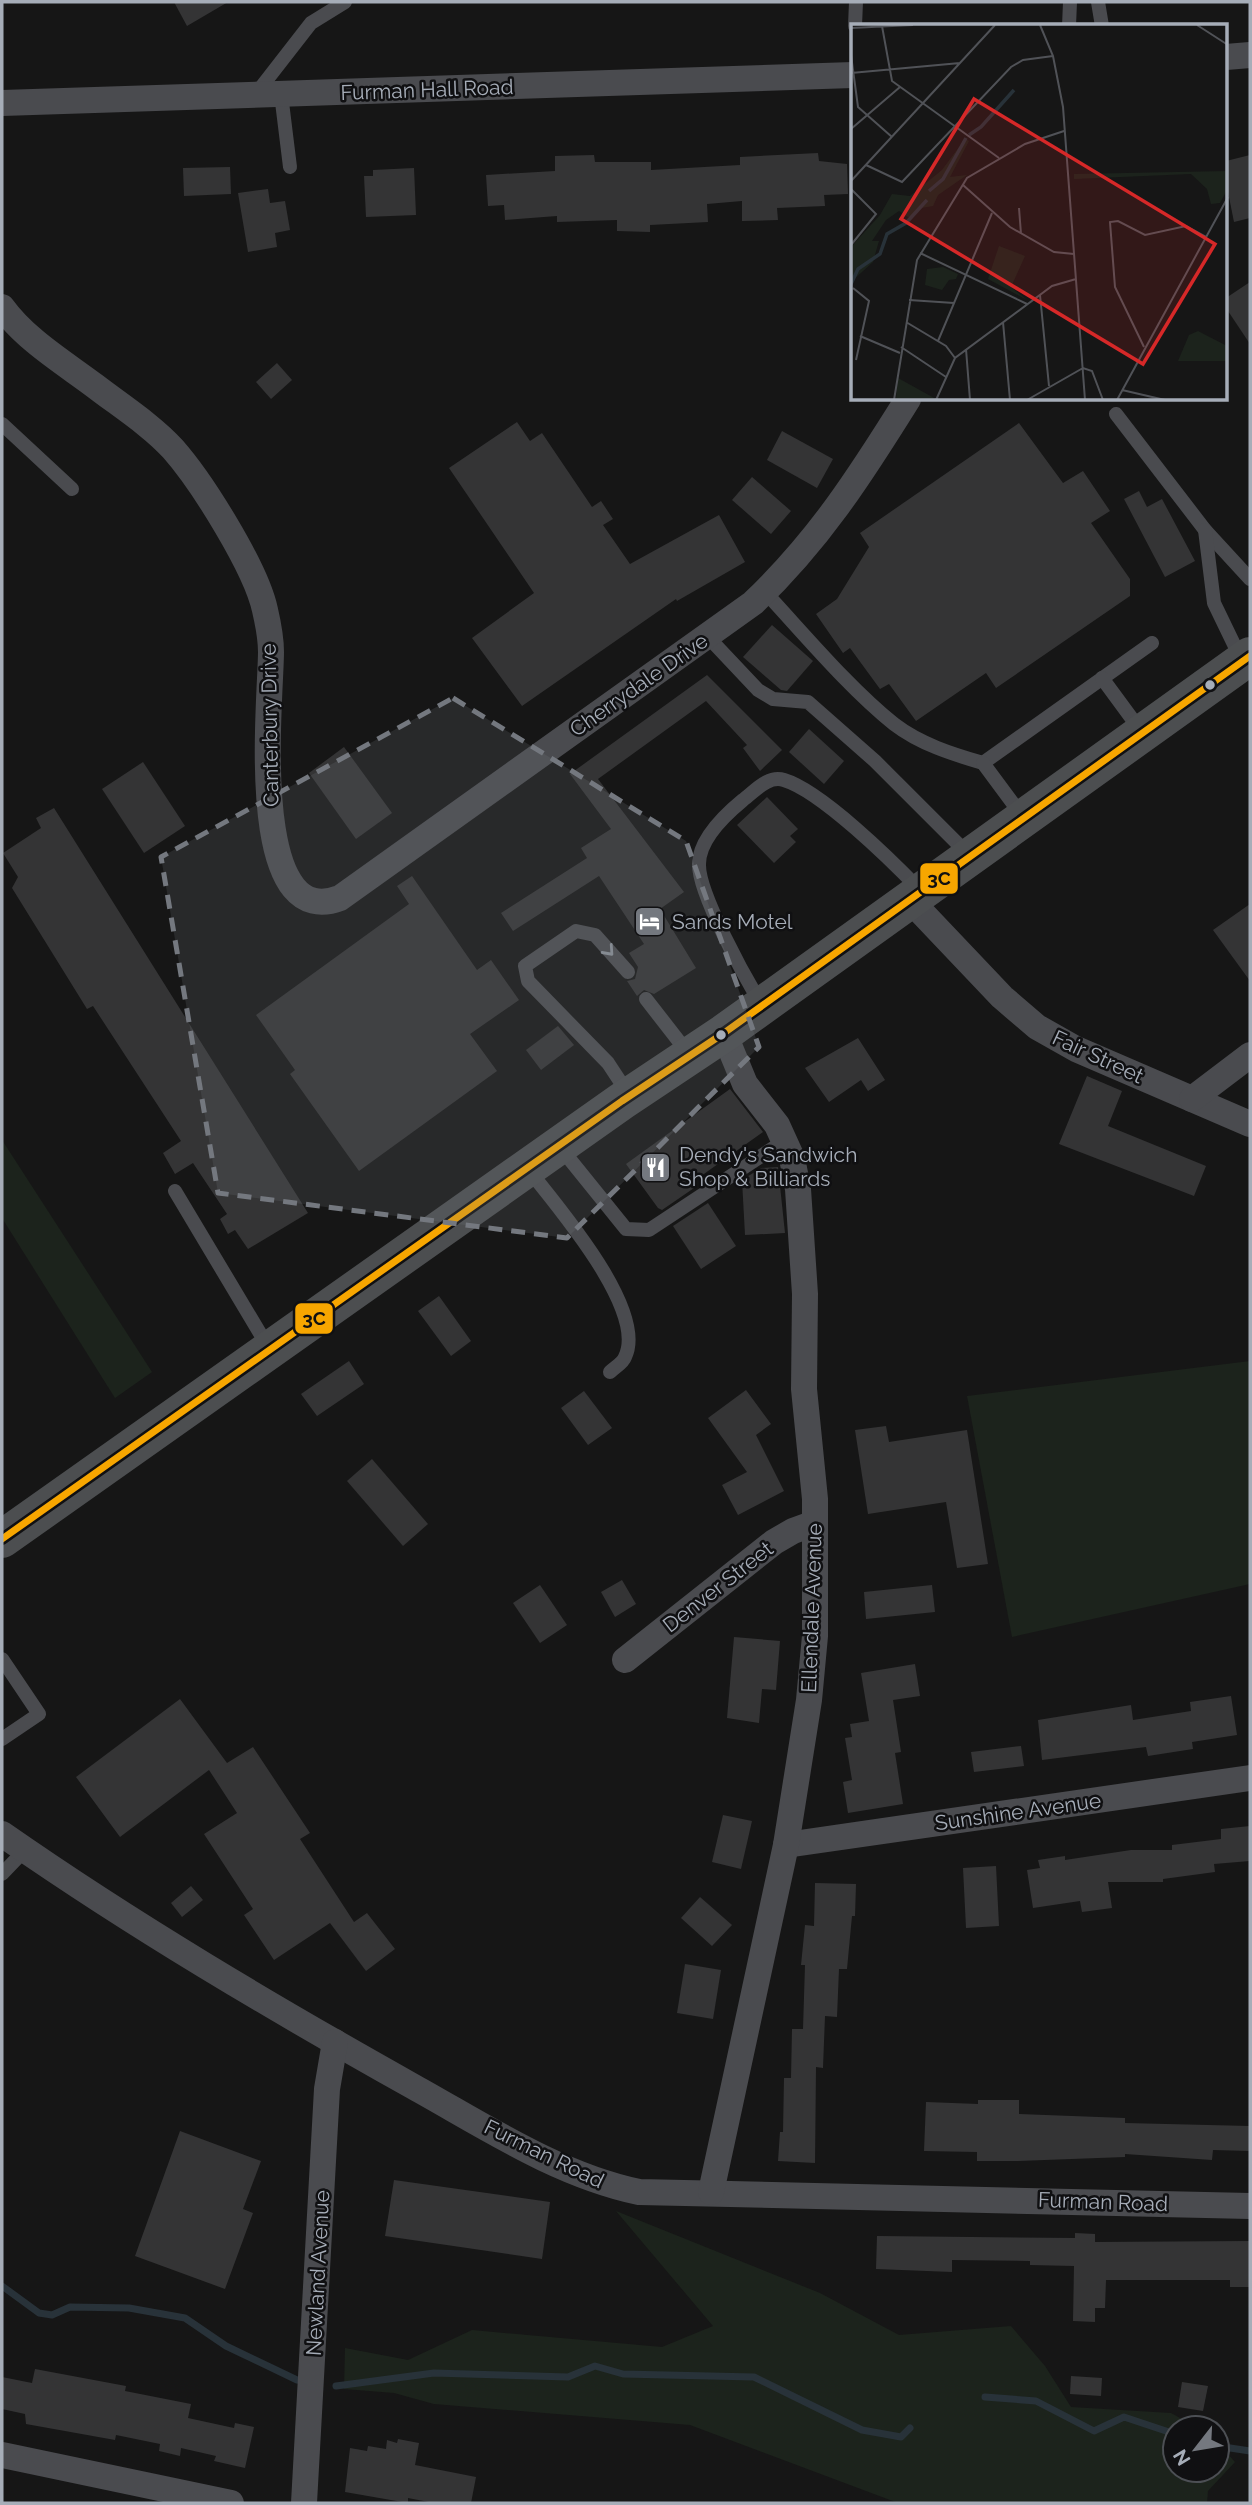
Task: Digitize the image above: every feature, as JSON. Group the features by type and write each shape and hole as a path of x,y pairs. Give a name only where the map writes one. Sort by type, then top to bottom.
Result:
{"highway":[{"path":"2,1539 527,1168 724,1034 914,894 1246,659"}],"street":[{"path":"1228,57 1250,55"},
{"name":"Furman Hall Road","path":"2,103 851,75"},
{"name":"Canterbury Drive","path":"2,307 35,341 172,448 197,481 254,576 265,610 271,648 267,777 271,821 284,871 294,887 311,900"},
{"name":"Cherrydale Drive","path":"311,900 331,902 340,898 708,637 765,592 792,566 829,520 907,401"},
{"name":"Fair Street","path":"914,894 1002,997 1037,1027 1076,1049 1250,1124"},
{"name":"Ellendale Avenue","path":"710,2192 786,1845 809,1700 815,1636 815,1523 803,1390 805,1294 799,1189 792,1158 777,1125 745,1084 724,1034"},
{"path":"1192,1099 1250,1055"},
{"name":"Denver Street","path":"625,1660 774,1542 815,1523"},
{"name":"Sunshine Avenue","path":"786,1845 1250,1778"},
{"name":"Furman Road","path":"2,1834 190,1957 505,2137 587,2178 639,2192 1250,2206"},
{"name":"Newland Avenue","path":"304,2503 327,2088 335,2042"},
{"path":"2,2455 232,2503"}],"lane":[{"path":"290,167 268,94 312,23 345,2"},
{"path":"855,24 856,2"},
{"path":"1069,24 1070,2"},
{"path":"1098,2 1101,24"},
{"path":"1116,415 1205,530 1250,579"},
{"path":"2,424 72,489"},
{"path":"1205,530 1213,603 1246,659"},
{"path":"765,592 895,724 941,750 983,763 1023,817"},
{"path":"708,637 758,690 773,699 808,702 875,761 969,855"},
{"path":"983,763 1152,643"},
{"path":"1102,678 1142,732"},
{"path":"762,1006 711,904 698,864 707,839 730,810 769,780 783,780 800,788 849,823 914,894"},
{"path":"628,972 595,935 576,930 525,966 528,982 608,1063 630,1096"},
{"path":"646,999 690,1056"},
{"path":"559,1146 626,1229 636,1232 649,1230 784,1141"},
{"path":"527,1168 594,1253 611,1284 626,1323 629,1344 625,1359 610,1372"},
{"path":"175,1191 271,1351"},
{"path":"2,1659 39,1714 2,1739"},
{"path":"2,1874 25,1850"}],"highlighted area":[{"path":"453,698 686,841 759,1047 567,1238 218,1193 161,857"}],"shaded area":[{"path":"2,1140 152,1372 115,1398 2,1218"},
{"path":"1250,1361 1250,1584 1012,1637 967,1396"},
{"path":"616,2211 820,2293 899,2335 1011,2326 1045,2366 1071,2407 1173,2414 1161,2414 1161,2484 1215,2484 1208,2491 1207,2503 898,2503 690,2425 434,2404 394,2393 344,2389 345,2348 408,2360 472,2330 662,2347 713,2326"}],"building":[{"path":"174,2 228,2 187,26"},
{"path":"818,153 819,161 847,164 848,194 824,195 825,206 777,208 778,220 742,221 742,201 707,204 708,222 650,225 650,232 617,231 617,220 557,222 557,216 505,220 504,205 488,206 486,175 555,171 555,156 594,155 595,162 651,162 651,170 740,165 740,157"},
{"path":"1250,155 1250,218 1234,222 1228,192 1228,160"},
{"path":"230,167 231,194 184,196 183,168"},
{"path":"414,168 416,215 366,217 364,176 373,176 373,170"},
{"path":"268,189 270,203 285,201 290,230 275,233 277,247 248,252 238,193"},
{"path":"1250,282 1250,344 1228,311 1228,297"},
{"path":"277,363 292,380 271,399 256,382"},
{"path":"517,422 530,441 542,433 592,507 601,501 613,519 603,525 630,564 719,515 745,562 677,601 676,599 522,706 472,638 534,593 449,468"},
{"path":"1019,423 1063,483 1083,471 1110,511 1091,523 1130,579 1130,596 996,688 986,673 916,721 889,684 880,689 850,648 843,653 816,614 837,599 869,547 860,533"},
{"path":"782,431 833,459 817,488 767,460"},
{"path":"752,477 791,511 771,534 732,500"},
{"path":"1139,491 1147,507 1162,499 1195,561 1165,577 1124,499"},
{"path":"772,625 813,661 787,691 781,690 743,657"},
{"path":"707,675 782,750 760,771 743,748 747,745 706,701 598,779 684,892 660,909 696,968 654,994 644,990 637,996 627,981 635,979 638,967 629,953 644,944 599,876 513,931 501,913 587,858 581,848 611,829 570,774"},
{"path":"809,729 844,761 824,784 789,752"},
{"path":"344,747 392,813 356,839 309,773"},
{"path":"143,762 185,826 144,853 102,789"},
{"path":"767,797 798,829 790,836 796,842 774,863 737,825"},
{"path":"54,808 308,1213 248,1249 235,1230 228,1234 220,1219 227,1214 193,1163 175,1174 163,1153 181,1141 93,1006 87,1009 12,888 18,877 3,853 41,828 36,818"},
{"path":"412,876 477,970 491,960 519,1000 470,1034 497,1071 359,1171 290,1074 295,1070 256,1015 409,904 397,886"},
{"path":"1250,904 1250,981 1213,930"},
{"path":"558,1026 574,1045 541,1070 526,1050"},
{"path":"858,1038 885,1080 868,1091 861,1080 829,1102 805,1068"},
{"path":"1087,1076 1122,1091 1108,1126 1206,1166 1194,1196 1059,1144"},
{"path":"730,1089 763,1132 694,1181 697,1186 662,1210 658,1208 626,1164"},
{"path":"778,1167 785,1233 745,1235 742,1180 761,1168"},
{"path":"708,1203 736,1246 701,1269 673,1226"},
{"path":"439,1296 471,1341 451,1356 418,1311"},
{"path":"349,1361 364,1384 317,1416 301,1394"},
{"path":"746,1390 771,1424 756,1435 784,1491 738,1515 722,1485 747,1472 708,1418"},
{"path":"584,1391 612,1428 588,1445 561,1408"},
{"path":"886,1426 889,1442 967,1430 988,1564 957,1568 946,1502 868,1514 855,1430"},
{"path":"372,1459 428,1524 403,1546 347,1481"},
{"path":"622,1580 636,1604 615,1617 601,1592"},
{"path":"540,1585 567,1625 540,1643 513,1603"},
{"path":"932,1585 935,1612 866,1619 864,1592"},
{"path":"734,1637 780,1641 776,1690 762,1689 759,1723 727,1718"},
{"path":"915,1664 920,1696 893,1700 901,1752 895,1753 903,1804 848,1813 843,1782 852,1780 845,1738 852,1737 850,1724 869,1721 861,1673"},
{"path":"1231,1696 1237,1735 1192,1742 1193,1749 1148,1756 1146,1747 1042,1760 1038,1720 1131,1705 1133,1720 1191,1711 1190,1702"},
{"path":"180,1699 227,1763 253,1747 310,1833 300,1839 354,1922 367,1913 395,1949 366,1971 330,1923 274,1960 244,1915 253,1909 204,1834 237,1813 209,1770 120,1837 76,1777"},
{"path":"1021,1746 1024,1766 974,1772 971,1752"},
{"path":"723,1815 752,1821 741,1869 712,1862"},
{"path":"1250,1826 1250,1861 1214,1864 1215,1872 1163,1879 1163,1882 1108,1882 1112,1908 1082,1912 1080,1901 1033,1908 1027,1870 1040,1868 1038,1860 1065,1856 1065,1860 1131,1850 1172,1850 1172,1845 1221,1839 1221,1829"},
{"path":"996,1866 999,1926 966,1928 963,1868"},
{"path":"815,1883 856,1884 855,1916 852,1916 847,1969 839,1969 837,2017 825,2016 823,2068 816,2067 815,2163 778,2161 780,2132 783,2132 784,2078 791,2078 792,2029 803,2029 805,1965 801,1965 805,1925 814,1926"},
{"path":"191,1886 203,1900 182,1917 171,1903"},
{"path":"700,1897 732,1925 712,1946 681,1918"},
{"path":"685,1964 721,1970 713,2019 677,2013"},
{"path":"978,2100 1019,2100 1019,2114 1125,2118 1125,2123 1250,2126 1250,2151 1213,2150 1212,2160 1125,2154 1125,2157 977,2161 977,2152 924,2151 926,2102 978,2104"},
{"path":"180,2131 261,2161 243,2209 253,2213 225,2289 135,2256"},
{"path":"394,2180 550,2202 542,2259 385,2236"},
{"path":"1075,2233 1095,2234 1095,2242 1250,2241 1250,2287 1230,2287 1230,2280 1106,2280 1105,2308 1095,2308 1095,2322 1073,2321 1074,2266 1030,2265 1030,2261 952,2260 952,2272 876,2269 877,2236 1075,2238"},
{"path":"35,2369 126,2386 125,2391 191,2404 188,2418 234,2428 235,2423 254,2427 245,2468 214,2461 216,2456 181,2448 180,2456 159,2451 160,2444 116,2435 115,2440 26,2424 25,2414 2,2409 2,2377 32,2383"},
{"path":"1071,2376 1102,2378 1101,2396 1070,2394"},
{"path":"1182,2382 1208,2386 1203,2411 1178,2407"},
{"path":"398,2439 419,2443 415,2465 476,2477 471,2503 434,2503 408,2498 408,2503 345,2492 350,2448 367,2451 368,2446 386,2449 387,2440 397,2443"}],"waterway":[{"path":"2,2286 39,2313 52,2315 70,2307 129,2308 185,2318 226,2346 297,2380"},
{"path":"336,2386 434,2373 568,2377 595,2366 623,2374 754,2377 862,2430 901,2437 910,2428"},
{"path":"985,2397 1036,2401 1094,2431 1124,2417 1161,2429"},
{"path":"1231,2448 1250,2451"}],"transit line":[{"name":"3C","path":"2,1539 622,1101 724,1033 1250,656"}],"place":[{"name":"Sands Motel","path":"649,922"},
{"name":"Dendy's Sandwich Shop & Billiards","path":"656,1167"}]}
